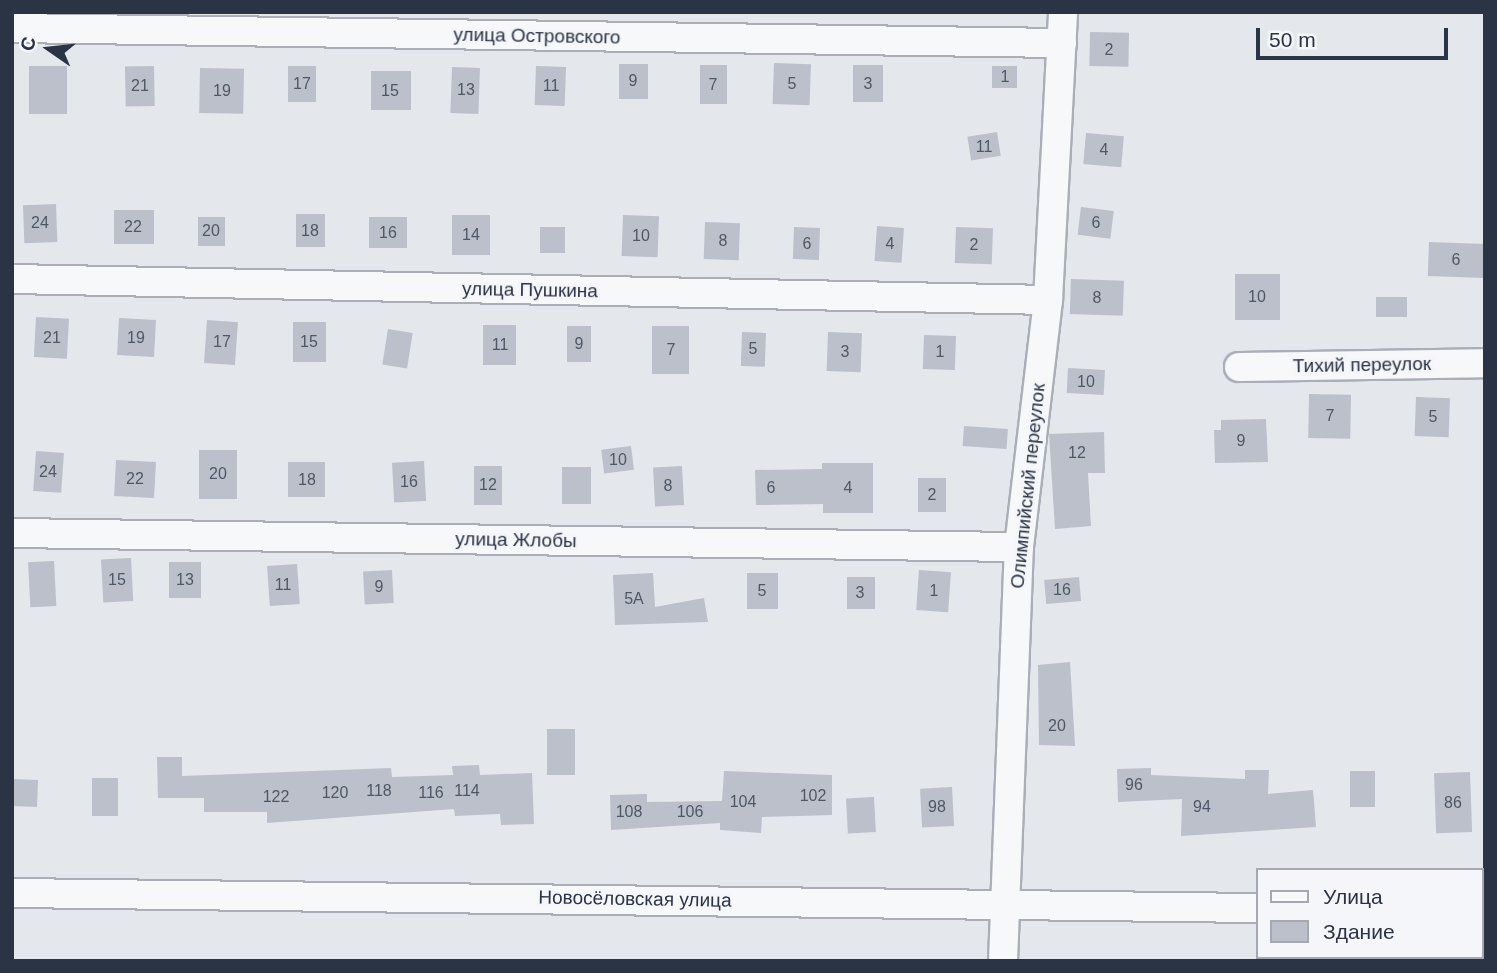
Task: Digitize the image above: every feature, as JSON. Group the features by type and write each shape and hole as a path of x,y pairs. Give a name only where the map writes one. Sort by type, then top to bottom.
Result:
{"street":[{"name":"Олимпийский переулок","path":"1003,961 1002,904 1019,547 1048,300 1063,12"},
{"name":"улица Островского","path":"12,28 1062,43"},
{"name":"улица Пушкина","path":"12,279 1048,300"},
{"name":"Тихий переулок","path":"1239,367 1485,363"},
{"name":"улица Жлобы","path":"12,533 1019,547"},
{"name":"Новосёловская улица","path":"12,893 1256,908"}],"building":[{"path":"1090,32 1129,33 1128,67 1089,66"},
{"path":"774,63 811,64 810,105 773,104"},
{"path":"619,64 648,64 648,99 619,99"},
{"path":"700,65 727,65 727,104 700,104"},
{"path":"853,65 883,65 883,102 853,102"},
{"path":"29,66 67,66 67,114 29,114"},
{"path":"154,66 155,106 126,107 125,67"},
{"path":"288,66 316,66 316,102 288,102"},
{"path":"536,66 566,67 565,106 535,105"},
{"path":"992,66 1017,66 1017,88 992,88"},
{"path":"452,67 480,68 478,114 450,113"},
{"path":"200,68 244,69 243,114 199,113"},
{"path":"371,71 411,71 411,110 371,110"},
{"path":"997,132 1001,156 971,160 967,137"},
{"path":"1086,133 1124,136 1121,167 1083,164"},
{"path":"56,204 57,242 24,243 23,205"},
{"path":"1081,207 1114,211 1110,239 1078,235"},
{"path":"114,210 154,210 154,244 114,244"},
{"path":"296,214 325,214 325,247 296,247"},
{"path":"452,215 490,215 490,255 452,255"},
{"path":"623,215 659,216 658,257 622,256"},
{"path":"198,217 225,217 225,246 198,246"},
{"path":"369,217 407,217 407,248 369,248"},
{"path":"705,222 740,223 739,260 704,259"},
{"path":"877,226 904,228 901,263 875,261"},
{"path":"540,227 565,227 565,253 540,253"},
{"path":"794,227 820,228 819,260 793,259"},
{"path":"956,227 993,228 992,264 955,263"},
{"path":"1429,242 1485,244 1484,278 1428,276"},
{"path":"1235,274 1280,274 1280,320 1235,320"},
{"path":"1071,279 1124,281 1123,316 1070,314"},
{"path":"1376,297 1407,297 1407,317 1376,317"},
{"path":"36,317 69,319 67,359 34,357"},
{"path":"119,318 156,320 154,357 117,355"},
{"path":"207,320 238,322 235,365 204,363"},
{"path":"293,322 326,322 326,362 293,362"},
{"path":"483,325 516,325 516,365 483,365"},
{"path":"567,326 591,326 591,362 567,362"},
{"path":"652,326 689,326 689,374 652,374"},
{"path":"388,329 413,333 407,368 382,365"},
{"path":"742,332 766,333 765,367 741,366"},
{"path":"828,332 862,333 861,372 827,371"},
{"path":"924,335 956,336 955,370 923,369"},
{"path":"1068,368 1105,370 1104,395 1067,393"},
{"path":"1309,394 1351,395 1350,439 1308,438"},
{"path":"1416,397 1450,398 1449,437 1415,436"},
{"path":"1266,419 1268,462 1215,463 1214,430 1221,430 1221,420"},
{"path":"964,426 1008,429 1006,449 963,446"},
{"path":"1104,432 1105,473 1088,473 1091,526 1055,529 1049,434"},
{"path":"631,446 634,470 604,473 601,450"},
{"path":"199,450 237,450 237,499 199,499"},
{"path":"36,451 64,453 61,493 33,491"},
{"path":"116,460 156,462 154,498 114,496"},
{"path":"424,461 426,501 394,503 392,463"},
{"path":"288,462 325,462 325,497 288,497"},
{"path":"822,463 873,463 873,513 823,513 823,504 756,505 755,470 822,469"},
{"path":"474,466 502,466 502,505 474,505"},
{"path":"682,466 684,505 655,506 653,468"},
{"path":"562,467 591,467 591,504 562,504"},
{"path":"918,478 946,478 946,512 918,512"},
{"path":"131,558 133,601 103,603 101,560"},
{"path":"54,561 56,606 30,607 28,562"},
{"path":"169,562 201,562 201,598 169,598"},
{"path":"297,564 300,604 270,606 267,566"},
{"path":"392,570 394,603 365,604 363,572"},
{"path":"919,570 951,572 948,612 916,610"},
{"path":"653,573 655,607 704,598 708,622 615,625 613,575"},
{"path":"747,573 778,573 778,609 747,609"},
{"path":"847,577 875,577 875,609 847,609"},
{"path":"1079,577 1081,601 1046,604 1044,580"},
{"path":"1070,662 1075,746 1039,745 1038,665"},
{"path":"547,729 575,729 575,775 547,775"},
{"path":"157,757 182,757 182,776 391,768 392,777 453,775 452,766 479,765 480,775 532,773 534,824 501,825 500,814 455,816 454,809 267,823 267,812 204,812 204,798 158,798"},
{"path":"1151,768 1151,775 1245,779 1245,770 1269,770 1268,794 1313,790 1316,827 1181,836 1182,799 1118,802 1117,769"},
{"path":"724,771 832,775 832,815 762,817 761,833 720,830 720,823 611,830 610,795 647,794 647,802 722,801"},
{"path":"1350,771 1375,771 1375,807 1350,807"},
{"path":"1470,772 1472,832 1436,833 1434,773"},
{"path":"92,778 118,778 118,816 92,816"},
{"path":"12,779 38,780 37,807 12,806"},
{"path":"952,787 954,826 922,828 920,789"},
{"path":"874,797 876,832 848,833 846,798"}]}
